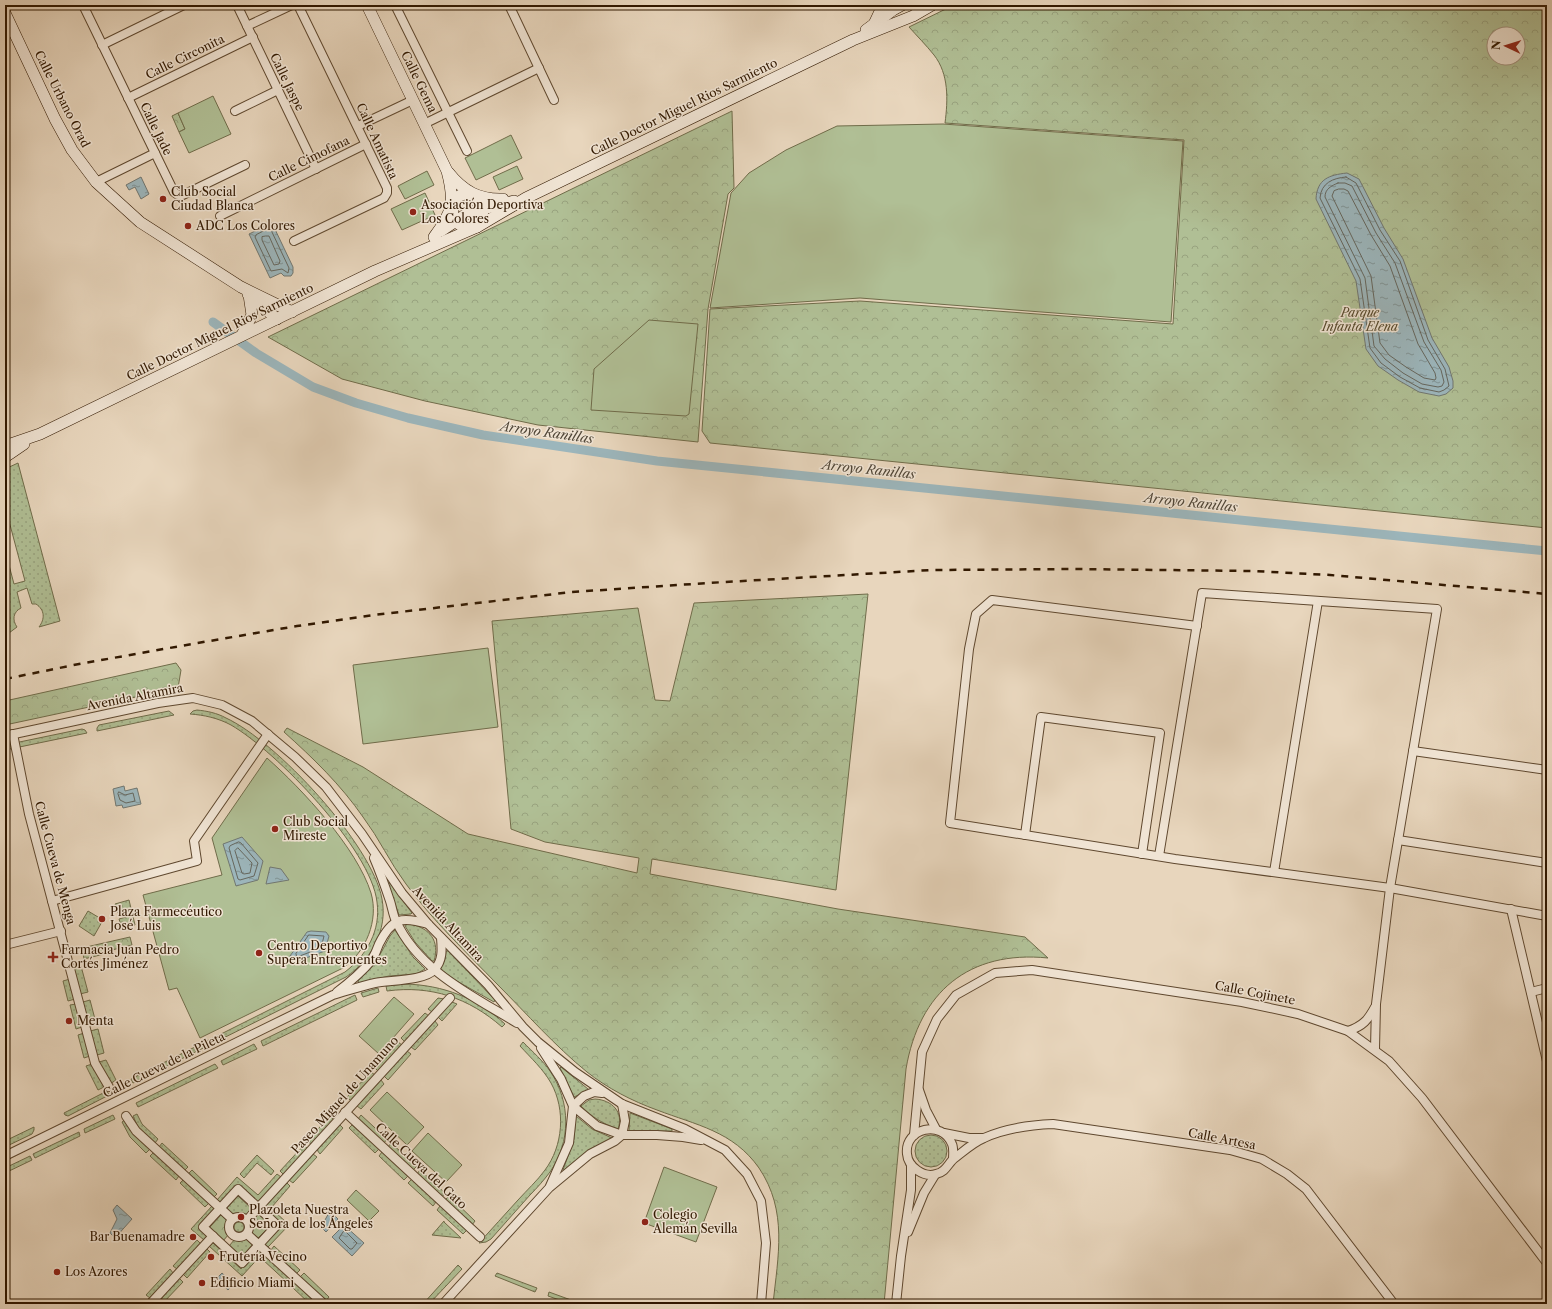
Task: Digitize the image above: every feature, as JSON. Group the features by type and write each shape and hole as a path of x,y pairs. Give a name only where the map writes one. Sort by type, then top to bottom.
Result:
{"main road":[{"name":"Calle Gema","path":"367,5 447,171 456,182 474,196 488,200 526,198"},
{"path":"913,16 918,10 919,5"},
{"name":"Calle Doctor Miguel Rios Sarmiento","path":"5,446 40,434 412,254 477,227 526,198 853,40 913,16 932,5"},
{"name":"Calle Doctor Miguel Rios Sarmiento","path":"853,40 873,26 892,6 899,15 904,17 913,16"},
{"name":"Calle Urbano Orad","path":"5,14 55,119 72,150 96,182 140,222 241,286 292,312"},
{"name":"Calle Gema","path":"434,237 442,226 451,206 451,191 447,171"},
{"path":"465,194 474,196 484,209 482,218 477,227 462,227 454,221 451,206 454,200 459,196 465,194"},
{"name":"Calle Doctor Miguel Rios Sarmiento","path":"412,254 454,221 468,213 526,198"},
{"name":"Calle Urbano Orad","path":"241,286 249,295 277,319"},
{"path":"242,335 252,315 249,295"},
{"path":"272,301 277,319"},
{"name":"Calle Doctor Miguel Rios Sarmiento","path":"5,457 40,434"}],"street":[{"name":"Calle Jade","path":"83,5 174,192 178,195 183,195 245,165"},
{"path":"102,45 184,5"},
{"name":"Calle Jaspe","path":"237,5 316,169"},
{"path":"247,26 292,5"},
{"name":"Calle Amatista","path":"294,241 384,198 387,192 387,188 358,126 298,5"},
{"path":"395,5 467,151"},
{"path":"509,5 554,100"},
{"name":"Calle Circonita","path":"128,98 253,37"},
{"path":"424,124 539,68"},
{"path":"235,111 278,90"},
{"path":"358,126 412,100"},
{"name":"Calle Cimofana","path":"220,216 366,144"},
{"path":"96,182 155,153"},
{"path":"1159,856 1202,593 1437,609 1390,888 1376,1004 1375,1049"},
{"path":"1197,626 992,600 976,614 970,650 950,823 1142,854 1390,888 1547,916"},
{"path":"1274,872 1318,601"},
{"name":"Avenida Altamira","path":"9,735 158,703 193,698 222,705 252,721 295,757 326,787 362,834 402,893 428,924 488,985 522,1026 538,1042 575,1072 605,1094 622,1104 685,1129 725,1150 747,1174 761,1201 766,1243 761,1304"},
{"path":"1026,835 1041,717 1160,733 1142,854"},
{"path":"52,901 197,861 194,841 268,734"},
{"name":"Calle Cueva de Menga","path":"9,735 95,1063 109,1087"},
{"path":"1413,751 1547,770"},
{"name":"Avenida Altamira","path":"362,834 381,873 396,921 412,946 434,970 459,988 522,1026"},
{"path":"1398,840 1547,863"},
{"path":"1511,909 1547,1061"},
{"path":"333,995 355,978 372,959 385,932 396,921 412,919 428,924"},
{"path":"5,945 61,932"},
{"path":"333,995 374,983 391,980 415,979 434,970 442,956 441,938"},
{"name":"Calle Cojinete","path":"914,1135 922,1052 937,1019 956,995 995,973 1032,970 1242,1002 1298,1014 1348,1031 1375,1049 1388,1060 1422,1098 1547,1263"},
{"path":"1531,992 1547,988"},
{"name":"Calle Cueva de la Pileta","path":"5,1156 333,995"},
{"name":"Paseo Miguel de Unamuno","path":"258,1208 450,998"},
{"path":"1348,1031 1356,1028 1368,1019 1376,1004"},
{"name":"Avenida Altamira","path":"538,1042 561,1079 573,1106 597,1126 622,1135 664,1135 710,1142"},
{"name":"Calle Cojinete","path":"918,1087 926,1110 936,1129"},
{"path":"549,1188 569,1143 573,1106 584,1096 594,1092 605,1094"},
{"path":"443,1304 549,1188 590,1154 615,1141 622,1135 624,1121 622,1104"},
{"name":"Calle Cueva del Gato","path":"345,1112 480,1237"},
{"path":"126,1116 136,1131 232,1219"},
{"name":"Calle Artesa","path":"953,1159 983,1138 1005,1130 1029,1125 1053,1124 1230,1150 1262,1159 1287,1174 1306,1189 1394,1304"},
{"path":"896,1304 900,1256 911,1190 911,1165 907,1155 908,1144 914,1135 924,1129 936,1129 944,1133 953,1144 953,1159 946,1169 936,1175 924,1193 900,1256"},
{"name":"Calle Artesa","path":"944,1133 969,1138 983,1138"},
{"path":"911,1165 919,1172 936,1175"},
{"path":"238,1189 277,1225 242,1263 203,1227 220,1208 238,1189"},
{"path":"247,1220 258,1208"},
{"path":"242,1216 247,1220 250,1225 247,1234 242,1237 234,1235 230,1229 230,1222 232,1219 242,1216"},
{"path":"247,1234 324,1304"},
{"path":"223,1246 234,1235"},
{"path":"150,1304 213,1236"}],"green space":[{"name":"Parque Infanta Elena","path":"954,5 1547,5 1547,528 710,443 702,431 710,309 860,301 1173,324 1184,140 945,123 947,96 945,79 939,62 909,27"},
{"path":"213,96 231,134 189,153 179,132 185,129 178,113"},
{"path":"732,111 734,188 728,194 708,309 698,442 538,425 425,401 342,379 268,337"},
{"path":"178,113 185,129 179,132 172,116"},
{"path":"943,124 1183,141 1171,322 860,298 710,308 731,193 749,173 786,150 837,126"},
{"path":"511,135 522,158 476,180 465,158"},
{"path":"517,166 523,179 499,190 493,177"},
{"path":"427,171 434,185 405,199 398,186"},
{"name":"Asociación Deportiva Los Colores","path":"425,193 435,215 402,230 391,209"},
{"path":"649,320 698,324 689,414 686,416 591,410 594,369"},
{"path":"18,463 60,621 39,627 43,615 39,606 32,604 27,588 17,592 21,608 14,616 14,622 17,627 5,636 5,550 14,584 25,581 9,521 5,522 5,514 7,513 5,497 7,497 9,486 5,476 5,469"},
{"path":"868,594 836,890 652,859 650,874 838,909 1025,937 1048,958 1020,957 994,961 972,969 952,982 936,998 923,1018 913,1042 906,1069 884,1304 773,1304 779,1234 777,1217 774,1201 768,1184 759,1168 749,1156 738,1145 726,1137 700,1125 620,1094 587,1072 564,1052 427,911 400,876 369,825 354,805 316,762 284,732 287,728 363,767 468,834 637,873 639,858 545,842 511,829 492,621 638,608 655,700 670,701 694,603"},
{"path":"488,648 498,727 363,744 353,665"},
{"path":"176,663 181,670 178,688 5,725 5,701"},
{"path":"197,710 219,715 247,730 270,748 319,796 360,851 374,876 382,899 382,922 380,933 370,953 355,970 346,977 133,1083 131,1079 345,972 366,950 371,941 377,922 377,902 371,880 358,856 319,803 272,756 250,738 221,720 190,714"},
{"path":"169,711 174,715 97,731 99,725"},
{"path":"82,729 87,733 5,750 5,745"},
{"name":"Centro Deportivo Supera Entrepuentes","path":"267,758 312,802 354,857 371,893 373,903 372,924 369,935 364,944 351,961 343,968 200,1038 177,988 169,990 143,895 222,875 212,838"},
{"path":"390,883 412,913 411,914 399,915 388,884"},
{"path":"129,900 135,925 122,928 119,919 126,917 124,911 118,913 115,904"},
{"path":"88,911 103,920 94,936 79,926"},
{"path":"410,924 423,929 432,936 436,947 434,961 432,961 415,942 405,926"},
{"path":"395,930 413,957 425,969 416,974 389,976 359,983 358,981 376,962 390,936"},
{"path":"130,937 132,945 84,959 82,948"},
{"path":"446,951 448,951 495,1000 494,1002 455,980 440,969 445,959"},
{"path":"81,966 88,992 80,994 73,968"},
{"path":"70,979 75,999 68,1001 63,981"},
{"path":"405,984 433,987 459,995 483,1007 505,1024 502,1027 476,1008 449,996 419,990 387,991 386,986"},
{"path":"378,988 379,992 363,997 361,993"},
{"path":"355,995 357,1000 263,1046 261,1041"},
{"path":"394,997 414,1014 379,1054 359,1036"},
{"path":"438,998 444,999 432,1012 428,1009"},
{"path":"90,1000 96,1023 89,1025 83,1002"},
{"path":"452,1002 457,1004 442,1021 438,1017"},
{"path":"76,1004 82,1027 76,1029 70,1005"},
{"path":"425,1013 429,1016 405,1042 401,1038"},
{"path":"435,1021 438,1025 415,1050 411,1047"},
{"path":"98,1029 104,1053 97,1055 90,1031"},
{"path":"84,1033 90,1056 84,1058 78,1035"},
{"path":"398,1042 402,1045 378,1071 375,1068"},
{"path":"523,1042 538,1056 557,1083 565,1109 565,1135 557,1160 548,1175 491,1239 486,1242 479,1243 542,1174 556,1150 559,1139 560,1116 556,1094 544,1073 520,1046"},
{"path":"254,1044 257,1049 223,1065 221,1061"},
{"path":"407,1051 411,1054 388,1080 384,1076"},
{"path":"106,1060 116,1080 110,1084 99,1062"},
{"path":"92,1064 104,1087 98,1090 86,1066"},
{"path":"215,1064 218,1068 138,1107 136,1103"},
{"path":"561,1067 589,1090 574,1097 560,1068"},
{"path":"371,1072 375,1075 351,1101 347,1097"},
{"path":"381,1080 384,1084 361,1109 357,1106"},
{"path":"107,1091 109,1095 68,1116 65,1115 64,1113"},
{"path":"387,1092 424,1127 407,1145 370,1110"},
{"path":"595,1099 607,1102 615,1108 619,1117 618,1129 598,1120 581,1106 589,1100"},
{"path":"630,1113 672,1129 672,1131 629,1131"},
{"path":"137,1114 142,1124 158,1139 155,1143 139,1129 133,1116"},
{"path":"113,1115 115,1119 85,1133 84,1129"},
{"path":"361,1115 387,1139 384,1143 358,1119"},
{"path":"330,1116 334,1120 311,1144 307,1141"},
{"path":"576,1116 592,1129 612,1138 591,1149 564,1171 563,1170 574,1139"},
{"path":"126,1119 134,1134 150,1149 146,1153 130,1137 122,1122"},
{"path":"340,1125 343,1128 320,1154 317,1150"},
{"path":"352,1125 379,1149 375,1153 349,1128"},
{"path":"34,1127 32,1134 5,1147 5,1141"},
{"path":"79,1132 80,1136 35,1158 33,1154"},
{"path":"428,1133 462,1165 446,1182 412,1151"},
{"path":"931,1135 937,1136 944,1142 947,1151 946,1157 940,1164 931,1167 925,1166 918,1160 915,1151 916,1145 922,1138"},
{"path":"162,1143 188,1167 185,1170 159,1147"},
{"path":"391,1143 417,1166 413,1170 388,1147"},
{"path":"304,1145 307,1148 284,1175 280,1171"},
{"path":"154,1152 179,1176 176,1180 150,1156"},
{"path":"382,1152 408,1176 404,1180 379,1156"},
{"path":"313,1154 317,1157 293,1183 289,1180"},
{"path":"257,1155 274,1171 271,1175 257,1163 244,1178 240,1174"},
{"path":"30,1156 32,1160 5,1173 5,1168"},
{"path":"664,1167 717,1187 696,1242 644,1223"},
{"path":"192,1170 217,1194 214,1197 188,1174"},
{"path":"420,1170 445,1193 442,1197 417,1174"},
{"path":"277,1174 281,1177 258,1203 237,1185 220,1203 217,1200 237,1177 258,1195"},
{"path":"412,1179 436,1202 433,1206 408,1183"},
{"path":"183,1180 209,1203 205,1207 180,1183"},
{"path":"287,1183 290,1186 271,1208 289,1225 268,1247 264,1244 281,1225 263,1208"},
{"path":"356,1190 379,1211 369,1221 347,1200"},
{"path":"238,1196 252,1209 246,1215 233,1215 226,1209"},
{"path":"449,1196 475,1221 472,1225 445,1200"},
{"path":"212,1206 215,1209 198,1228 207,1237 204,1240 191,1229"},
{"path":"440,1206 467,1230 463,1234 437,1210"},
{"path":"258,1214 271,1225 258,1238 251,1232 253,1225 252,1221"},
{"path":"221,1215 228,1221 227,1230 229,1234 223,1241 209,1228"},
{"path":"237,1222 241,1222 243,1223 243,1231 237,1232 234,1229 234,1225"},
{"path":"444,1222 461,1238 432,1235"},
{"path":"246,1238 253,1244 241,1258 229,1246 235,1239 239,1240"},
{"path":"197,1240 201,1244 177,1269 173,1266"},
{"path":"212,1242 241,1269 259,1250 263,1253 242,1276 209,1246"},
{"path":"274,1246 300,1270 296,1274 271,1250"},
{"path":"207,1249 210,1252 187,1278 183,1274"},
{"path":"266,1256 291,1280 288,1283 262,1259"},
{"path":"458,1265 462,1269 429,1304 423,1304"},
{"path":"170,1269 173,1273 150,1298 146,1295"},
{"path":"304,1273 329,1297 326,1301 300,1277"},
{"path":"497,1273 537,1288 535,1292 495,1276"},
{"path":"179,1278 183,1282 162,1304 156,1304"},
{"path":"295,1283 317,1304 310,1304 292,1287"},
{"path":"549,1292 582,1304 571,1304 548,1296"}],"water":[{"path":"1347,173 1359,179 1384,228 1403,259 1432,338 1449,367 1453,381 1453,388 1446,394 1439,396 1419,392 1378,366 1366,349 1356,281 1316,199 1319,187 1325,179 1335,175"},
{"path":"141,177 149,194 141,199 135,187 129,190 126,185"},
{"path":"272,223 293,267 293,273 291,276 284,276 281,273 270,278 249,234"},
{"path":"124,786 125,791 137,788 141,804 123,808 122,805 116,806 113,789"},
{"path":"242,837 263,861 258,880 236,886 223,844"},
{"path":"270,867 281,869 289,880 266,884"},
{"path":"307,932 326,932 329,936 325,951 295,962 291,961 290,956"},
{"path":"117,1205 132,1219 115,1238 110,1233 117,1219 113,1210"},
{"path":"330,1211 338,1219 326,1232 321,1227"},
{"path":"344,1225 364,1243 352,1256 332,1237"},
{"path":"222,1273 234,1284 228,1290 216,1279"}],"waterway":[{"name":"Arroyo Ranillas","path":"213,322 256,353 313,387 356,403 408,418 483,435 657,461 1547,551"}],"railway":[{"path":"5,679 192,644 297,626 374,615 572,592 932,570 1074,569 1253,571 1330,575 1547,594"}],"place":[{"name":"Club Social Ciudad Blanca","path":"163,199"},
{"name":"Asociación Deportiva Los Colores","path":"413,212"},
{"name":"ADC Los Colores","path":"188,226"},
{"name":"Club Social Mireste","path":"275,829"},
{"name":"Plaza Farmecéutico José Luis","path":"102,919"},
{"name":"Centro Deportivo Supera Entrepuentes","path":"259,953"},
{"name":"Farmacia Juan Pedro Cortés Jiménez","path":"53,957"},
{"name":"Menta","path":"69,1021"},
{"name":"Plazoleta Nuestra Señora de los Ángeles","path":"241,1217"},
{"name":"Colegio Alemán Sevilla","path":"645,1222"},
{"name":"Bar Buenamadre","path":"193,1237"},
{"name":"Frutería Vecino","path":"211,1257"},
{"name":"Los Azores","path":"57,1272"},
{"name":"Edificio Miami","path":"202,1283"}]}
